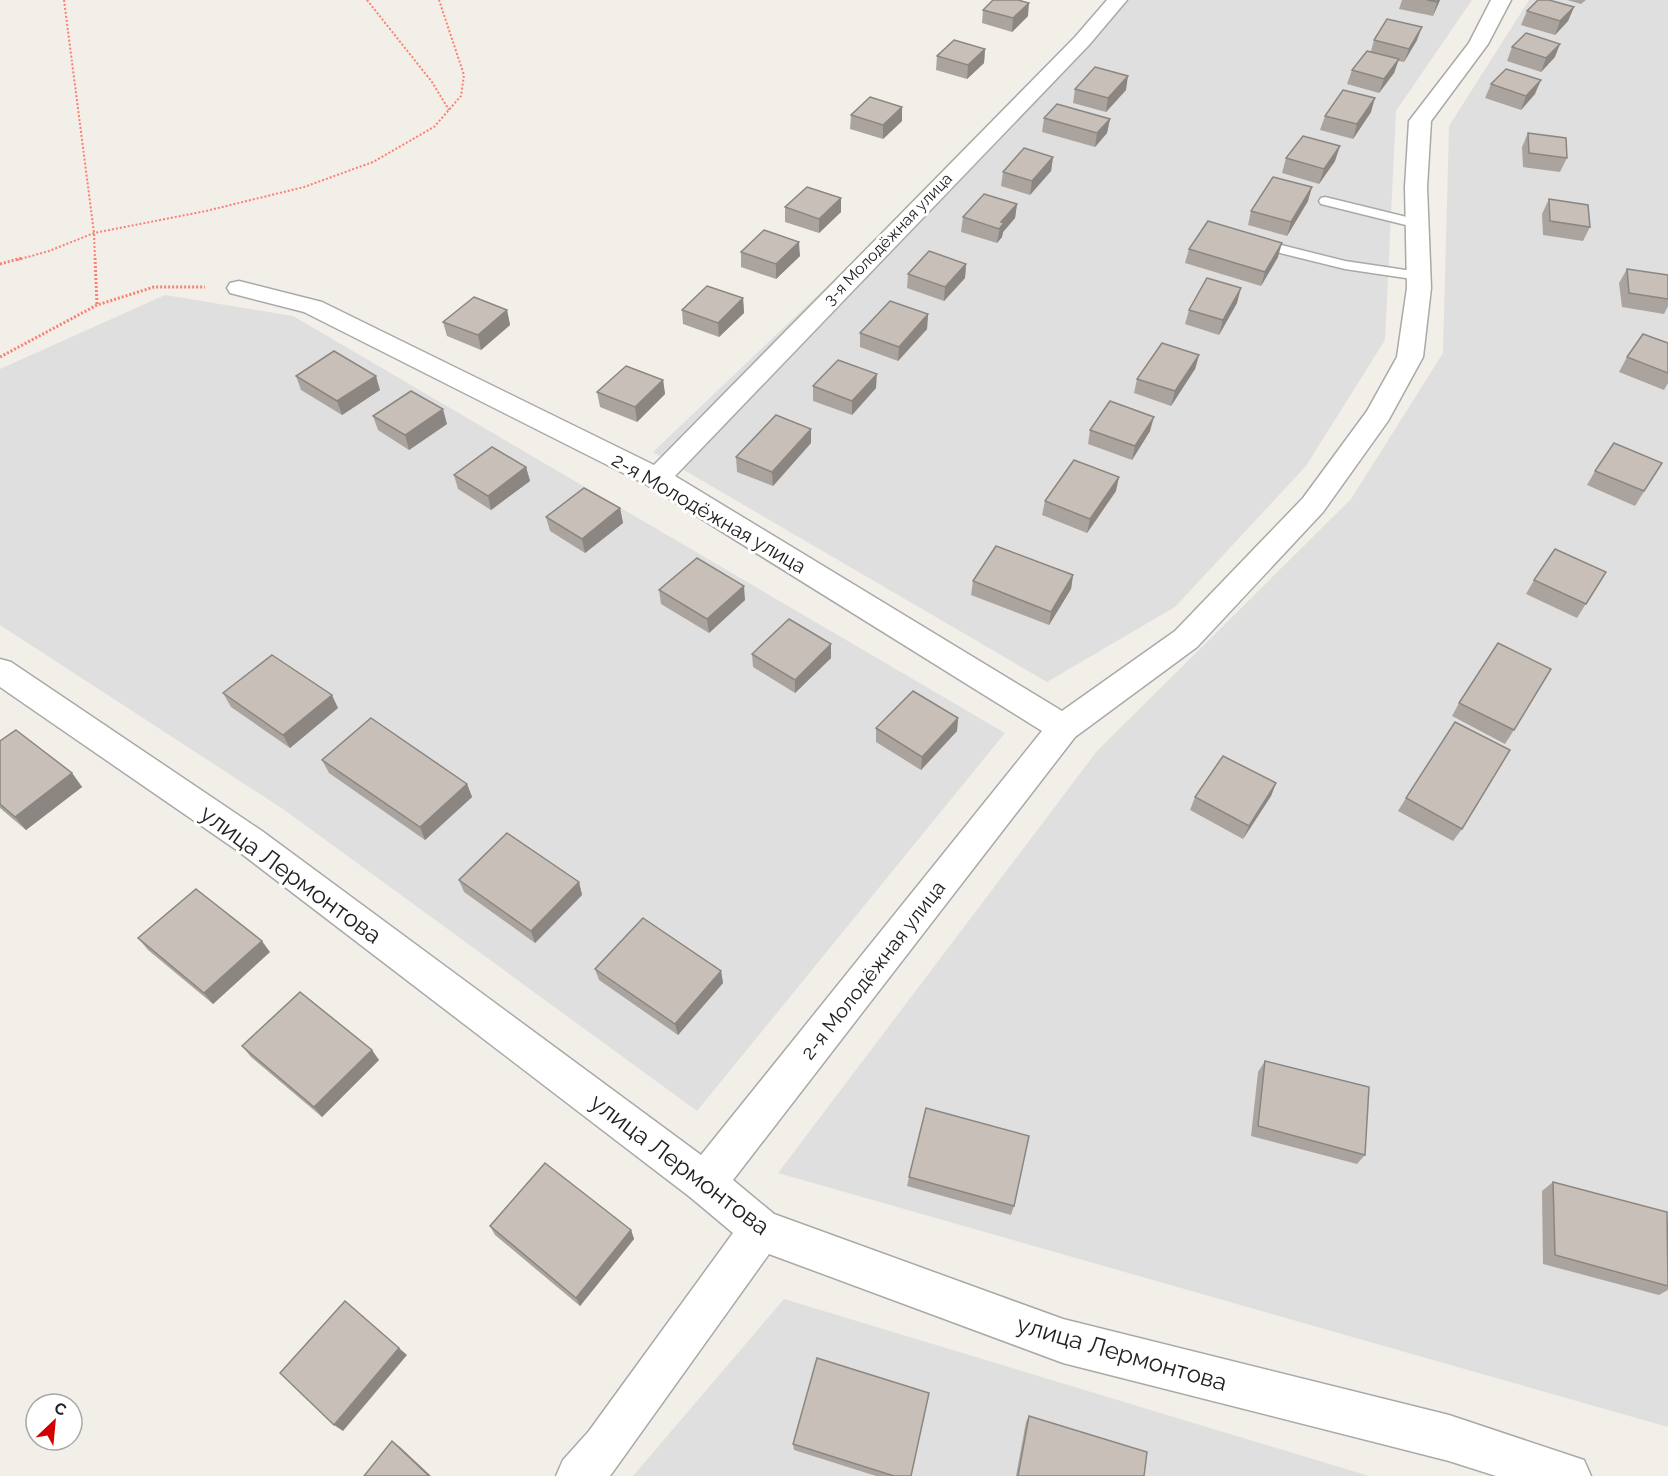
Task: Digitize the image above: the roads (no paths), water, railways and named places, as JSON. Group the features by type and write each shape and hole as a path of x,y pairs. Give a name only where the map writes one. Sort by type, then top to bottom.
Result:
{"street":[{"name":"3-я Молодёжная улица","path":"657,478 1082,41 1118,0"},
{"name":"2-я Молодёжная улица","path":"705,1183 1063,728 1186,639 1313,505 1378,415 1410,357 1419,276 1416,187 1420,121 1478,44 1501,0"},
{"name":"2-я Молодёжная улица","path":"239,288 313,308 657,478 1063,728"},
{"name":"улица Лермонтова","path":"0,671 250,841 705,1183 761,1230 1063,1341 1449,1438 1568,1476"},
{"path":"579,1476 605,1447 761,1230"}],"lane":[{"path":"1325,201 1418,224"},
{"path":"1273,247 1356,268 1419,276"}]}
